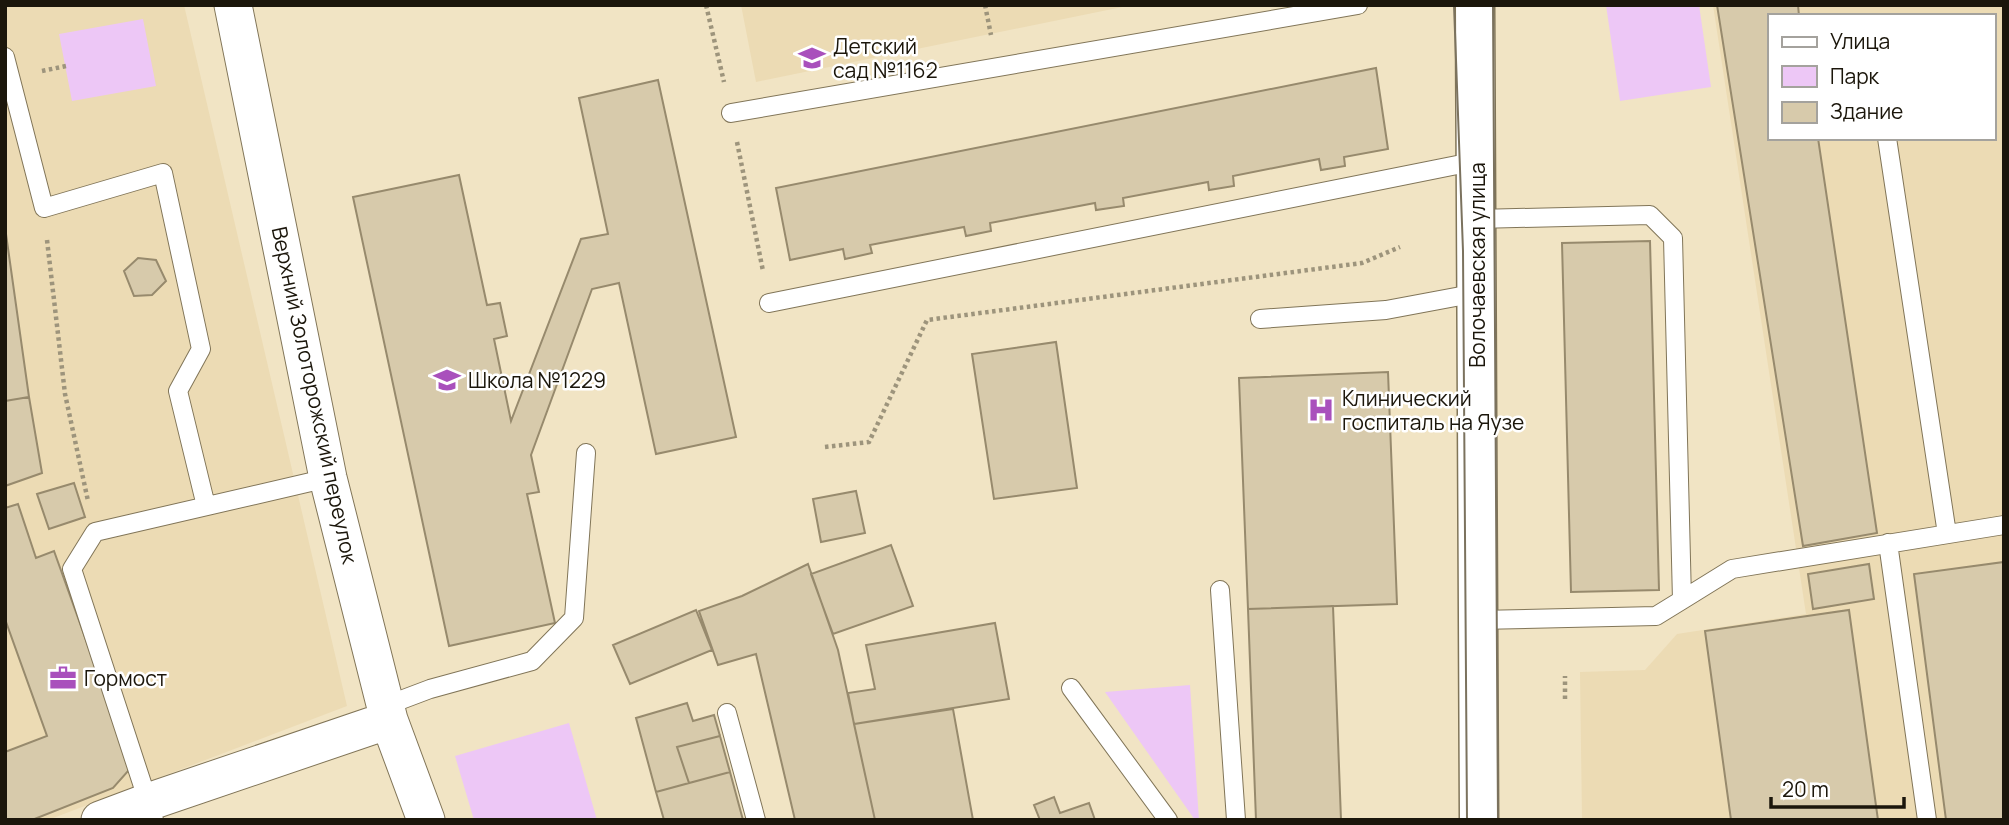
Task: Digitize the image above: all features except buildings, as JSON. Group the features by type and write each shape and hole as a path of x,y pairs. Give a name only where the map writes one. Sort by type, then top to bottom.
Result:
{"street":[{"name":"Верхний Золоторожский переулок","path":"233,5 328,478 387,713 426,820"},
{"name":"Волочаевская улица","path":"1475,5 1479,820"},
{"path":"100,820 151,811 387,713"}],"lane":[{"path":"731,113 1293,10 1358,5"},
{"path":"5,57 44,208 163,173 201,349 178,391 205,506"},
{"path":"1888,140 1947,534"},
{"path":"769,303 1477,161"},
{"path":"1477,219 1650,215 1673,238 1682,600"},
{"path":"1260,319 1386,310 1477,293"},
{"path":"387,713 430,688 532,661 574,618 586,453"},
{"path":"151,811 72,569 95,531 328,478"},
{"path":"1478,620 1657,616 1732,569 2004,525"},
{"path":"1888,544 1927,820"},
{"path":"1220,590 1236,820"},
{"path":"1071,688 1168,820"},
{"path":"727,713 756,820"}],"path":[{"path":"706,5 731,113 769,303"},
{"path":"44,208 65,394 95,531"},
{"path":"825,447 869,442 927,320 1362,263 1400,247"},
{"path":"1565,676 1565,699"}],"shaded area":[{"path":"5,5 184,5 347,706 48,820 5,820"},
{"name":"Детский сад №1162","path":"741,5 1132,5 756,82"},
{"path":"1713,5 2004,5 2004,820 1582,820 1580,672 1645,670 1677,634 1806,614"}],"green space":[{"path":"1606,5 1699,5 1711,87 1620,101"},
{"path":"143,19 156,86 72,101 59,34"},
{"path":"1190,685 1199,820 1195,820 1105,692"},
{"path":"569,723 597,820 474,820 455,756"}],"tram line":[{"path":"1454,5 1463,251 1467,820"},
{"path":"1493,5 1498,820"}],"place":[{"name":"Детский сад №1162","path":"812,58"},
{"name":"Школа №1229","path":"447,380"},
{"name":"Клинический госпиталь на Яузе","path":"1321,410"},
{"name":"Гормост","path":"63,678"}]}
